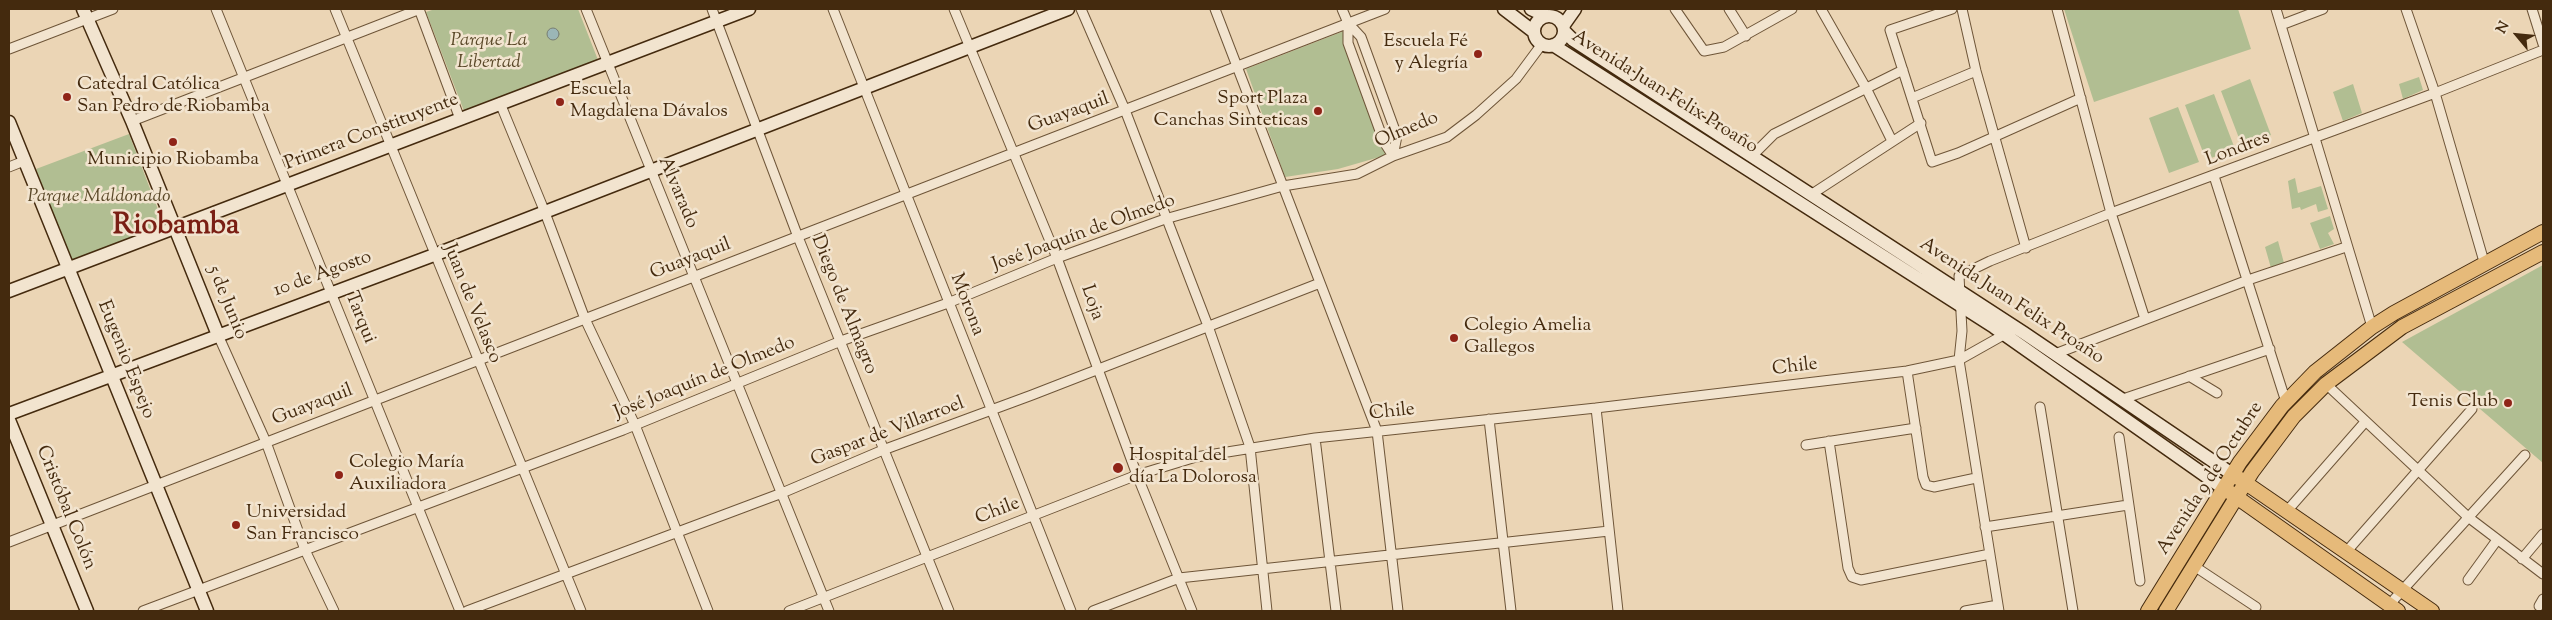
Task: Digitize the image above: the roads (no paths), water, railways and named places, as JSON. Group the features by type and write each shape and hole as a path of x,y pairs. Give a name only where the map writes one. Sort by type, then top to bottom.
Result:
{"main road":[{"name":"Avenida 9 de Octubre","path":"2148,611 2232,474 2286,402 2315,372 2372,327 2543,232"},
{"name":"Avenida 9 de Octubre","path":"2166,611 2235,496 2294,416 2326,384 2402,327 2543,252"},
{"name":"Avenida Juan Felix Proaño","path":"2232,474 2432,611"},
{"name":"Avenida Juan Felix Proaño","path":"2223,488 2394,608"}],"street":[{"path":"9,49 85,14 113,9"},
{"name":"Tarqui","path":"216,9 460,611"},
{"name":"Juan de Velasco","path":"335,9 580,611"},
{"path":"132,121 420,9 460,119"},
{"name":"Alvarado","path":"586,9 829,611"},
{"name":"Diego de Almagro","path":"712,9 798,237 950,611"},
{"name":"Primera Constituyente","path":"9,291 749,9"},
{"name":"Morona","path":"833,9 1070,611"},
{"name":"Loja","path":"954,9 1057,258 1137,475 1192,611"},
{"name":"10 de Agosto","path":"9,414 434,255 544,210 970,49 1068,9"},
{"path":"1081,9 1125,110 1165,220 1208,326 1250,446 1264,567 1267,611"},
{"path":"1215,9 1376,431 1398,611"},
{"path":"1342,9 1348,23 1361,37 1397,136 1393,156"},
{"name":"Guayaquil","path":"9,542 1385,9"},
{"path":"1504,9 1534,32 1547,45 1560,40 1558,20"},
{"name":"Avenida Juan Felix Proaño","path":"1531,9 1558,20 1752,156 2016,328 2232,474"},
{"path":"1534,32 1537,22 1558,20 1575,9"},
{"path":"1675,9 1704,51 1724,47 1792,9"},
{"path":"1729,9 1746,36"},
{"path":"1821,9 1866,88 1892,141"},
{"path":"1952,9 1891,29 1902,70 1921,123 1932,162 1995,137 2081,98"},
{"path":"1962,9 1976,72 2026,248"},
{"path":"2057,9 2111,214 2145,319"},
{"path":"2276,9 2346,247 2372,327"},
{"path":"2281,25 2323,9"},
{"path":"2406,9 2435,93 2485,265"},
{"path":"2532,9 2543,44"},
{"name":"5 de Junio","path":"85,14 132,121 218,335 266,442 305,550 334,611"},
{"path":"1348,23 1348,43 1384,142 1393,156"},
{"name":"Avenida Juan Felix Proaño","path":"1547,45 2004,334 2223,488"},
{"name":"Olmedo","path":"1283,186 1357,174 1393,156 1447,137 1476,116 1516,79 1547,45"},
{"name":"Londres","path":"1958,290 1959,276 1990,261 2435,93 2543,50"},
{"path":"1752,156 1774,134 1902,70"},
{"path":"1912,98 1976,72"},
{"path":"500,104 544,210 585,319 635,425 708,611"},
{"name":"Eugenio Espejo","path":"9,122 207,611"},
{"path":"1812,194 1921,123"},
{"path":"9,167 24,161"},
{"path":"2214,176 2286,402"},
{"name":"José Joaquín de Olmedo","path":"143,611 635,425 841,341 948,303 1057,258 1165,220 1283,186"},
{"path":"2055,354 2248,280 2346,247"},
{"name":"Gaspar de Villarroel","path":"467,611 782,493 883,450 1320,283"},
{"path":"1958,290 1962,307 1959,360 1976,478 1999,608 1965,611"},
{"name":"Chile","path":"789,611 1137,475 1196,457 1250,446 1314,438 1596,408 1907,371 1959,360 2016,328"},
{"path":"2123,399 2270,348"},
{"path":"1907,371 1926,485 1934,486 1976,478"},
{"path":"2189,376 2216,393"},
{"path":"2326,384 2417,472 2468,517 2543,574"},
{"path":"2040,407 2073,611"},
{"path":"1596,408 1618,611"},
{"path":"2347,552 2472,409"},
{"path":"1489,419 1511,611"},
{"name":"Cristóbal Colón","path":"9,420 86,611"},
{"path":"2288,511 2364,422"},
{"path":"1806,445 1916,428"},
{"path":"2119,437 2140,581"},
{"path":"1314,438 1332,560 1336,611"},
{"path":"1829,441 1848,568 1852,577 1861,580 1990,554"},
{"path":"2394,608 2402,590 2525,455"},
{"path":"1985,527 2128,505"},
{"path":"1093,611 1179,578 1264,567 1609,531"},
{"path":"2522,559 2543,534"},
{"path":"2468,580 2497,540"},
{"path":"2194,566 2256,607"}],"water":[{"path":"551,28 555,28 559,34 555,40 551,40 547,36 547,32"}],"place":[{"name":"Escuela Fé y Alegría","path":"1478,54"},
{"name":"Catedral Católica San Pedro de Riobamba","path":"67,97"},
{"name":"Escuela Magdalena Dávalos","path":"560,102"},
{"name":"Sport Plaza Canchas Sinteticas","path":"1318,111"},
{"name":"Municipio Riobamba","path":"173,142"},
{"name":"Colegio Amelia Gallegos","path":"1454,338"},
{"name":"Tenis Club","path":"2508,403"},
{"name":"Hospital del día La Dolorosa","path":"1118,468"},
{"name":"Colegio María Auxiliadora","path":"339,475"},
{"name":"Universidad San Francisco","path":"236,525"}],"district":[{"name":"Riobamba","path":"176,228"}],"park label":[{"name":"Parque La Libertad","path":"489,53"},
{"name":"Parque Maldonado","path":"99,198"}]}
